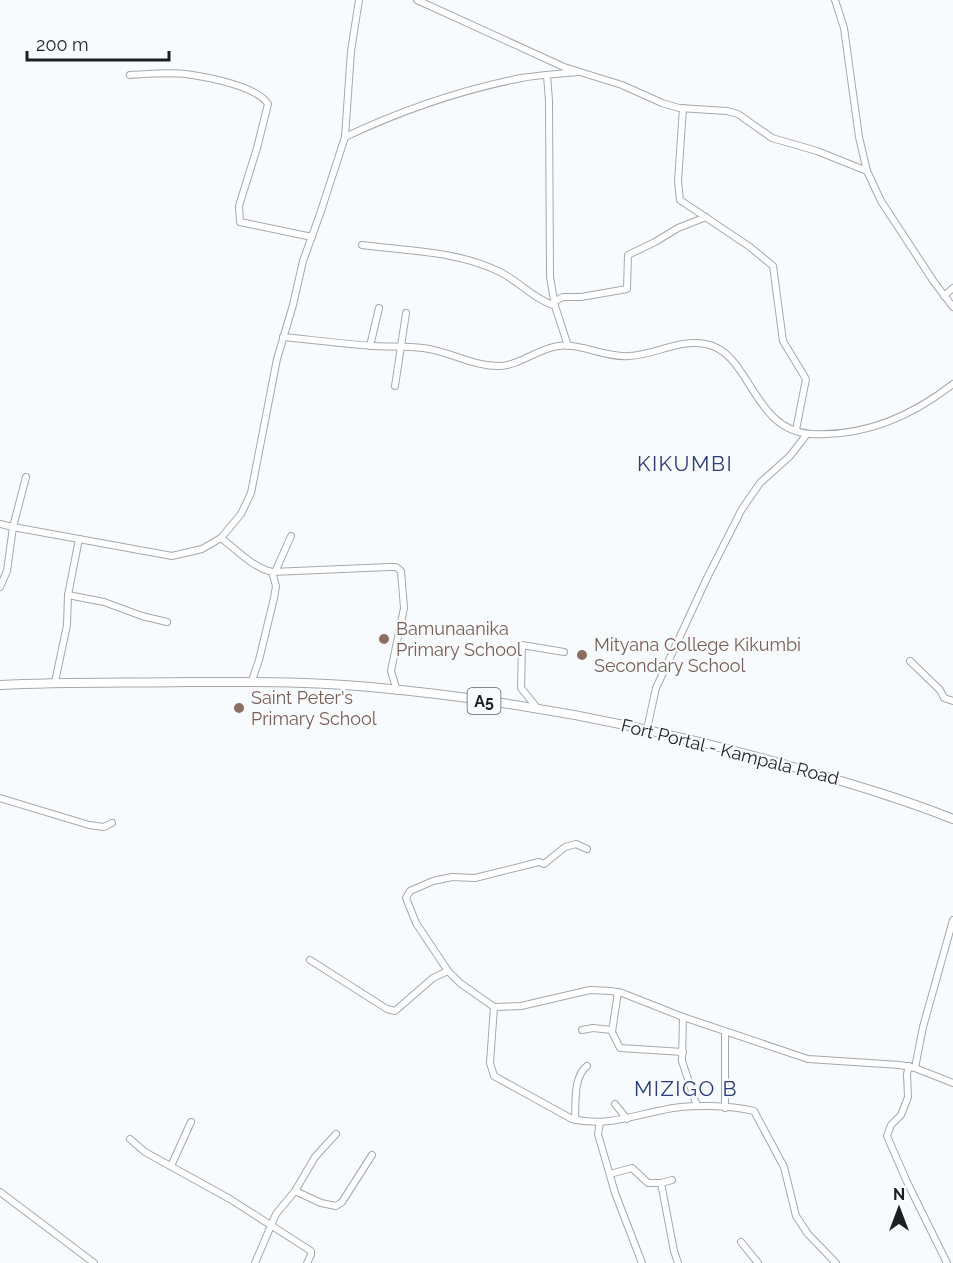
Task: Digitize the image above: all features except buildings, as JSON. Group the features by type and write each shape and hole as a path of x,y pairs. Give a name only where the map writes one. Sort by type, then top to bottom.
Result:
{"main road":[{"name":"Fort Portal - Kampala Road","path":"0,684 251,683 371,687 539,710 647,729 769,759 881,792 953,819"}],"street":[{"path":"0,524 172,556 202,549 221,537 240,514 251,493 277,359 303,261 345,137 351,51 359,0"},
{"path":"417,0 579,72 622,85 662,103 683,108 738,114 772,138 817,151 867,171"},
{"path":"835,0 844,28 859,137 867,171 881,201 953,307"},
{"path":"345,137 405,112 466,93 522,78 579,72"},
{"path":"130,75 185,74 234,84 264,98 268,104 239,206 239,219 243,224 312,237"},
{"path":"547,75 550,277 568,346"},
{"path":"683,108 679,196 683,203 750,247 773,266 783,341 806,379 796,430"},
{"path":"362,245 453,257 498,271 542,301 555,303 563,297 591,296 627,289 627,258 630,253 678,228 706,217"},
{"path":"944,296 953,288"},
{"path":"370,346 379,308"},
{"path":"394,386 406,313"},
{"path":"283,337 370,346 425,348 471,362 501,366 546,349 568,346 607,354 632,356 687,343 713,345 731,359 768,413 778,422 807,434 844,433 872,428 915,409 953,384"},
{"path":"647,729 656,688 742,508 760,483 790,456 807,434"},
{"path":"0,587 7,571 13,527 26,477"},
{"path":"251,683 274,598 276,586 274,572 291,536"},
{"path":"221,537 242,556 259,567 274,572 398,568 401,572 404,608 391,671 397,691"},
{"path":"54,682 67,625 68,595 80,539"},
{"path":"68,595 104,602 142,616 167,622"},
{"path":"539,710 521,688 522,645 564,652"},
{"path":"910,661 940,690 944,698 953,701"},
{"path":"0,798 89,825 104,827 112,823"},
{"path":"587,849 576,844 565,847 544,864 539,862 475,878 452,877 433,881 411,891 406,898 416,923 448,971 460,983 494,1007 521,1006 590,990 618,992 725,1032 808,1059 912,1067 953,1083"},
{"path":"947,1263 887,1136 891,1125 901,1115 908,1097 907,1074 912,1067 953,920"},
{"path":"310,960 387,1009 395,1011 433,978 448,971"},
{"path":"618,992 612,1030 613,1037 620,1048 683,1052"},
{"path":"494,1007 490,1063 494,1076 575,1120 600,1122 627,1119 666,1109 697,1106 754,1111 784,1167 796,1216 808,1234 836,1263"},
{"path":"683,1017 685,1073 697,1106"},
{"path":"582,1030 593,1028 612,1030"},
{"path":"725,1032 725,1108"},
{"path":"575,1120 578,1083 581,1071 587,1066"},
{"path":"615,1104 627,1119"},
{"path":"171,1166 191,1122"},
{"path":"600,1122 598,1134 642,1263"},
{"path":"255,1263 276,1214 295,1191 315,1157 336,1134"},
{"path":"130,1139 145,1152 230,1199 311,1251 307,1263"},
{"path":"295,1191 321,1203 336,1206 342,1202 372,1155"},
{"path":"610,1174 632,1168 648,1183 672,1180"},
{"path":"662,1183 678,1263"},
{"path":"0,1192 94,1263"},
{"path":"741,1242 758,1263"}],"place":[{"name":"Bamunaanika Primary School","path":"384,639"},
{"name":"Mityana College Kikumbi Secondary School","path":"582,655"},
{"name":"Saint Peter's Primary School","path":"239,708"}],"district":[{"name":"KIKUMBI","path":"685,464"},
{"name":"MIZIGO B","path":"686,1089"}]}
